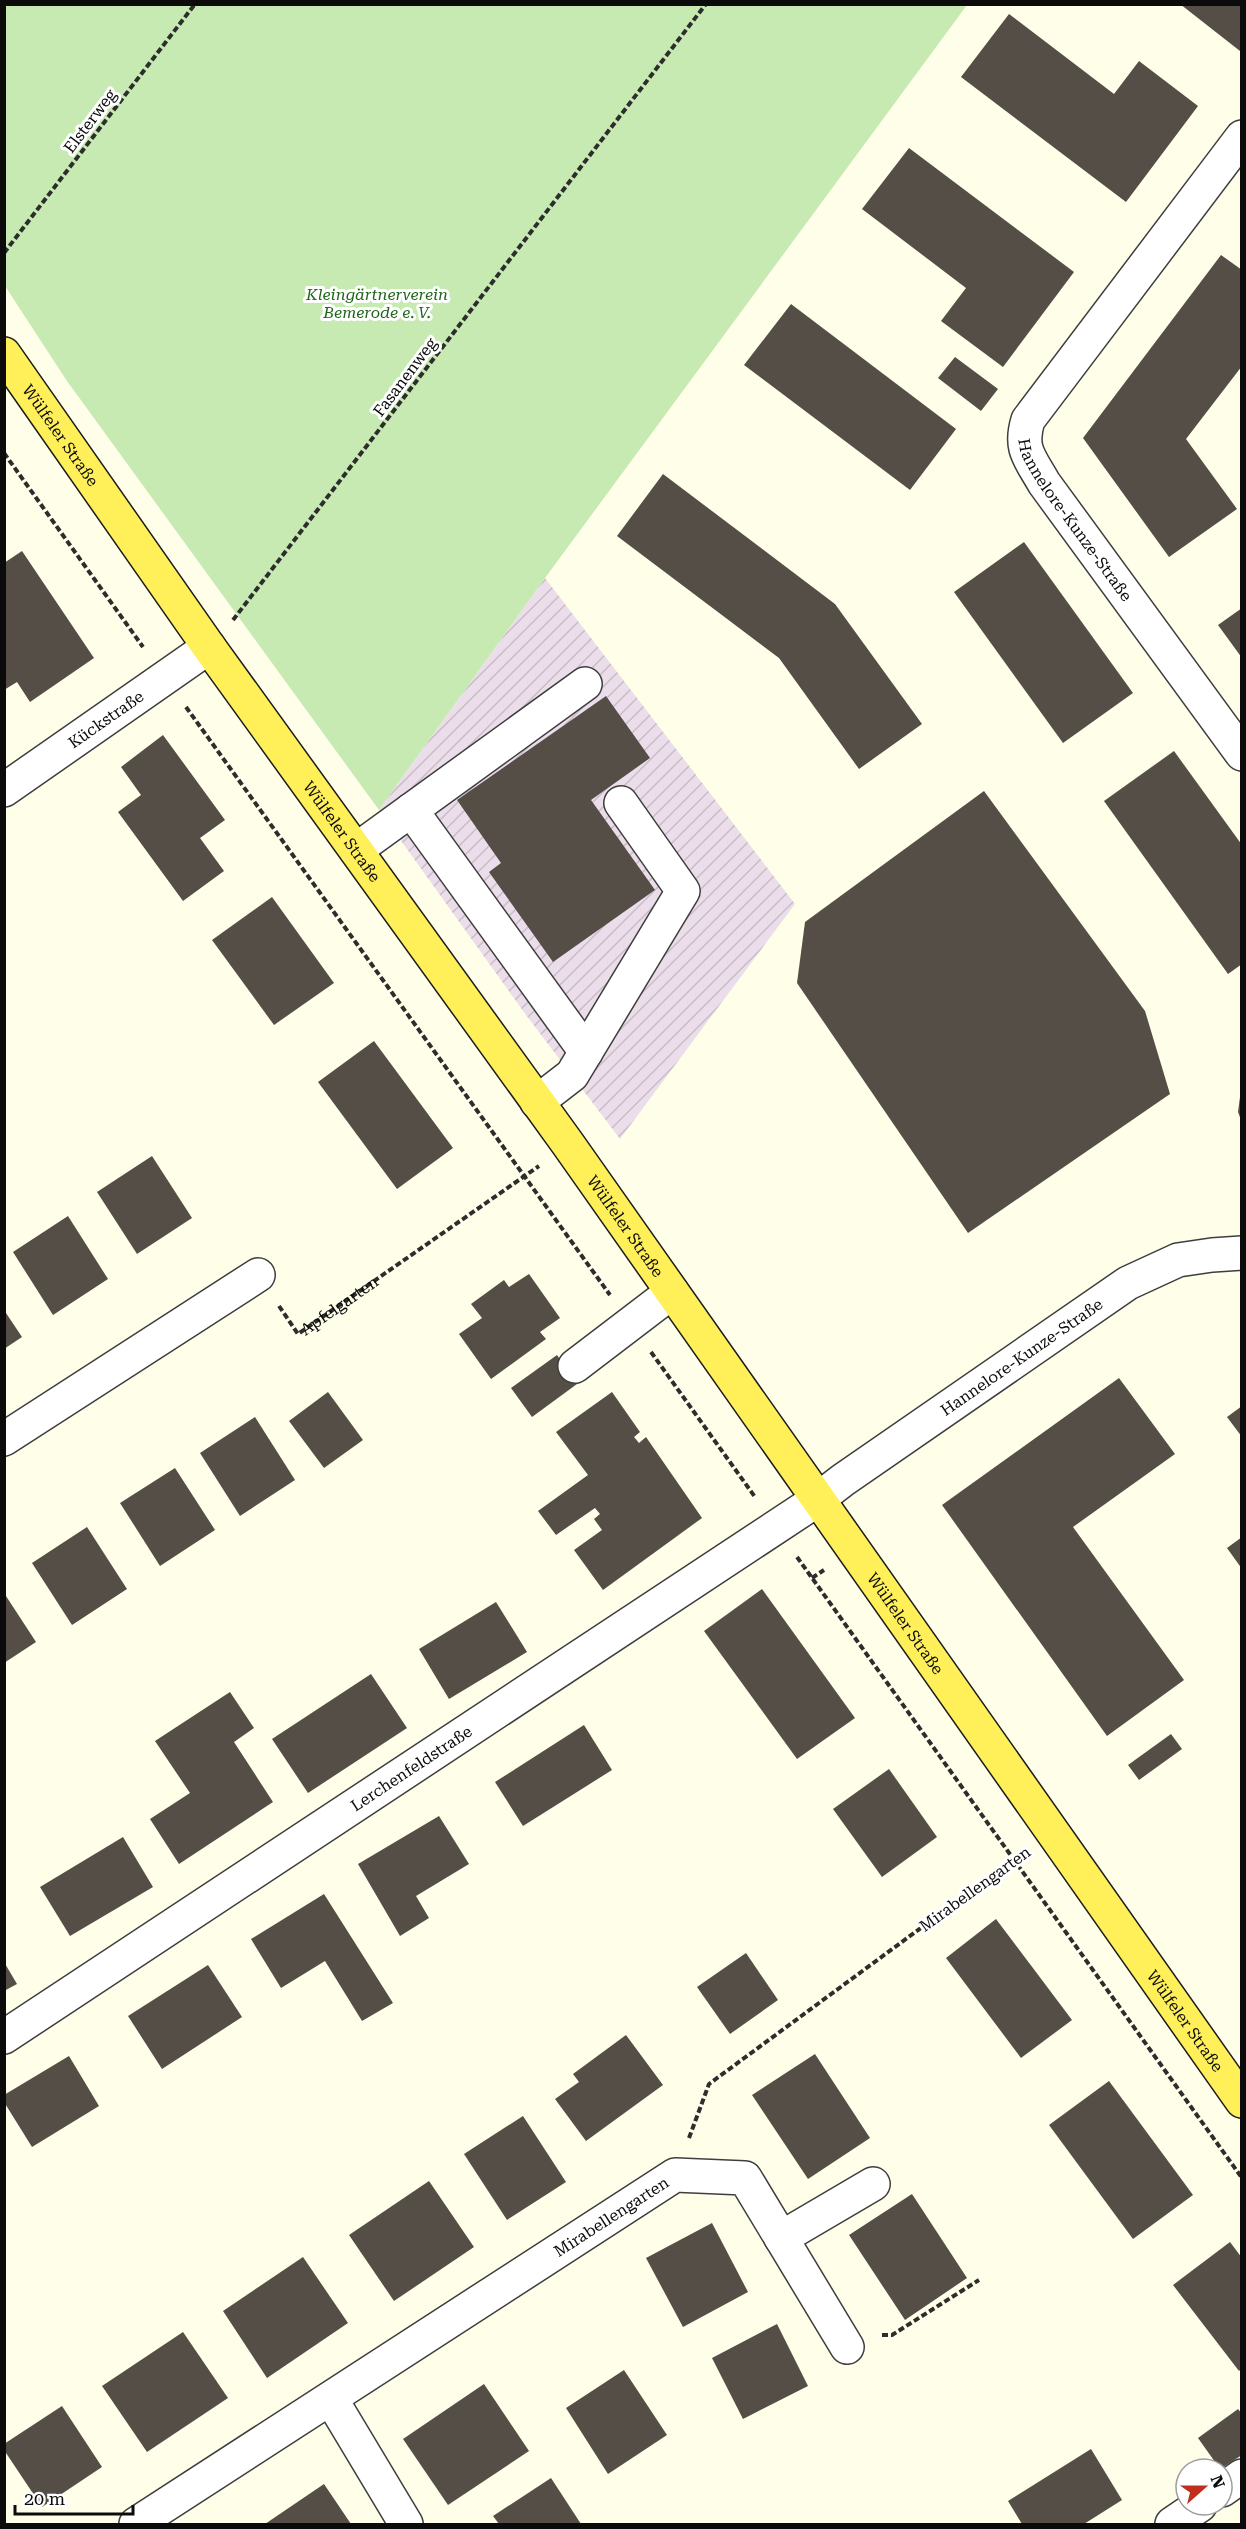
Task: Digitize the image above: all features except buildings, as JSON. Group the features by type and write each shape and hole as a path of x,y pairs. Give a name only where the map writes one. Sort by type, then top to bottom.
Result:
{"main road":[{"name":"Wülfeler Straße","path":"4,354 208,647 568,1144 1242,2101"}],"street":[{"name":"Hannelore-Kunze-Straße","path":"1242,137 1232,170 1028,420 1023,437 1025,449 1044,483 1242,754"},
{"name":"Kückstraße","path":"4,790 208,647"},
{"path":"356,850 585,684"},
{"path":"537,1102 572,1075 683,891 621,803"},
{"path":"411,810 586,1052"},
{"name":"Hannelore-Kunze-Straße","path":"817,1500 1128,1283 1178,1260 1242,1253"},
{"path":"4,1439 258,1275"},
{"path":"575,1366 672,1292"},
{"name":"Lerchenfeldstraße","path":"4,2037 817,1500"},
{"path":"675,2175 745,2178 843,2340"},
{"name":"Mirabellengarten","path":"136,2524 675,2175"},
{"path":"781,2238 873,2184"},
{"path":"331,2399 406,2524"}],"path":[{"name":"Elsterweg","path":"4,253 195,4"},
{"name":"Fasanenweg","path":"208,647 250,598 706,4"},
{"name":"Apfelgarten","path":"258,1275 298,1334 568,1144"},
{"name":"Mirabellengarten","path":"675,2175 709,2084 1003,1867 1054,1832"},
{"path":"843,2340 892,2335 978,2280"}],"shaded area":[{"path":"545,578 795,904 620,1139 526,1015 379,810"}],"green space":[{"name":"Kleingärtnerverein Bemerode e. V.","path":"4,5 967,5 545,578 379,810 67,381 5,286"}]}
